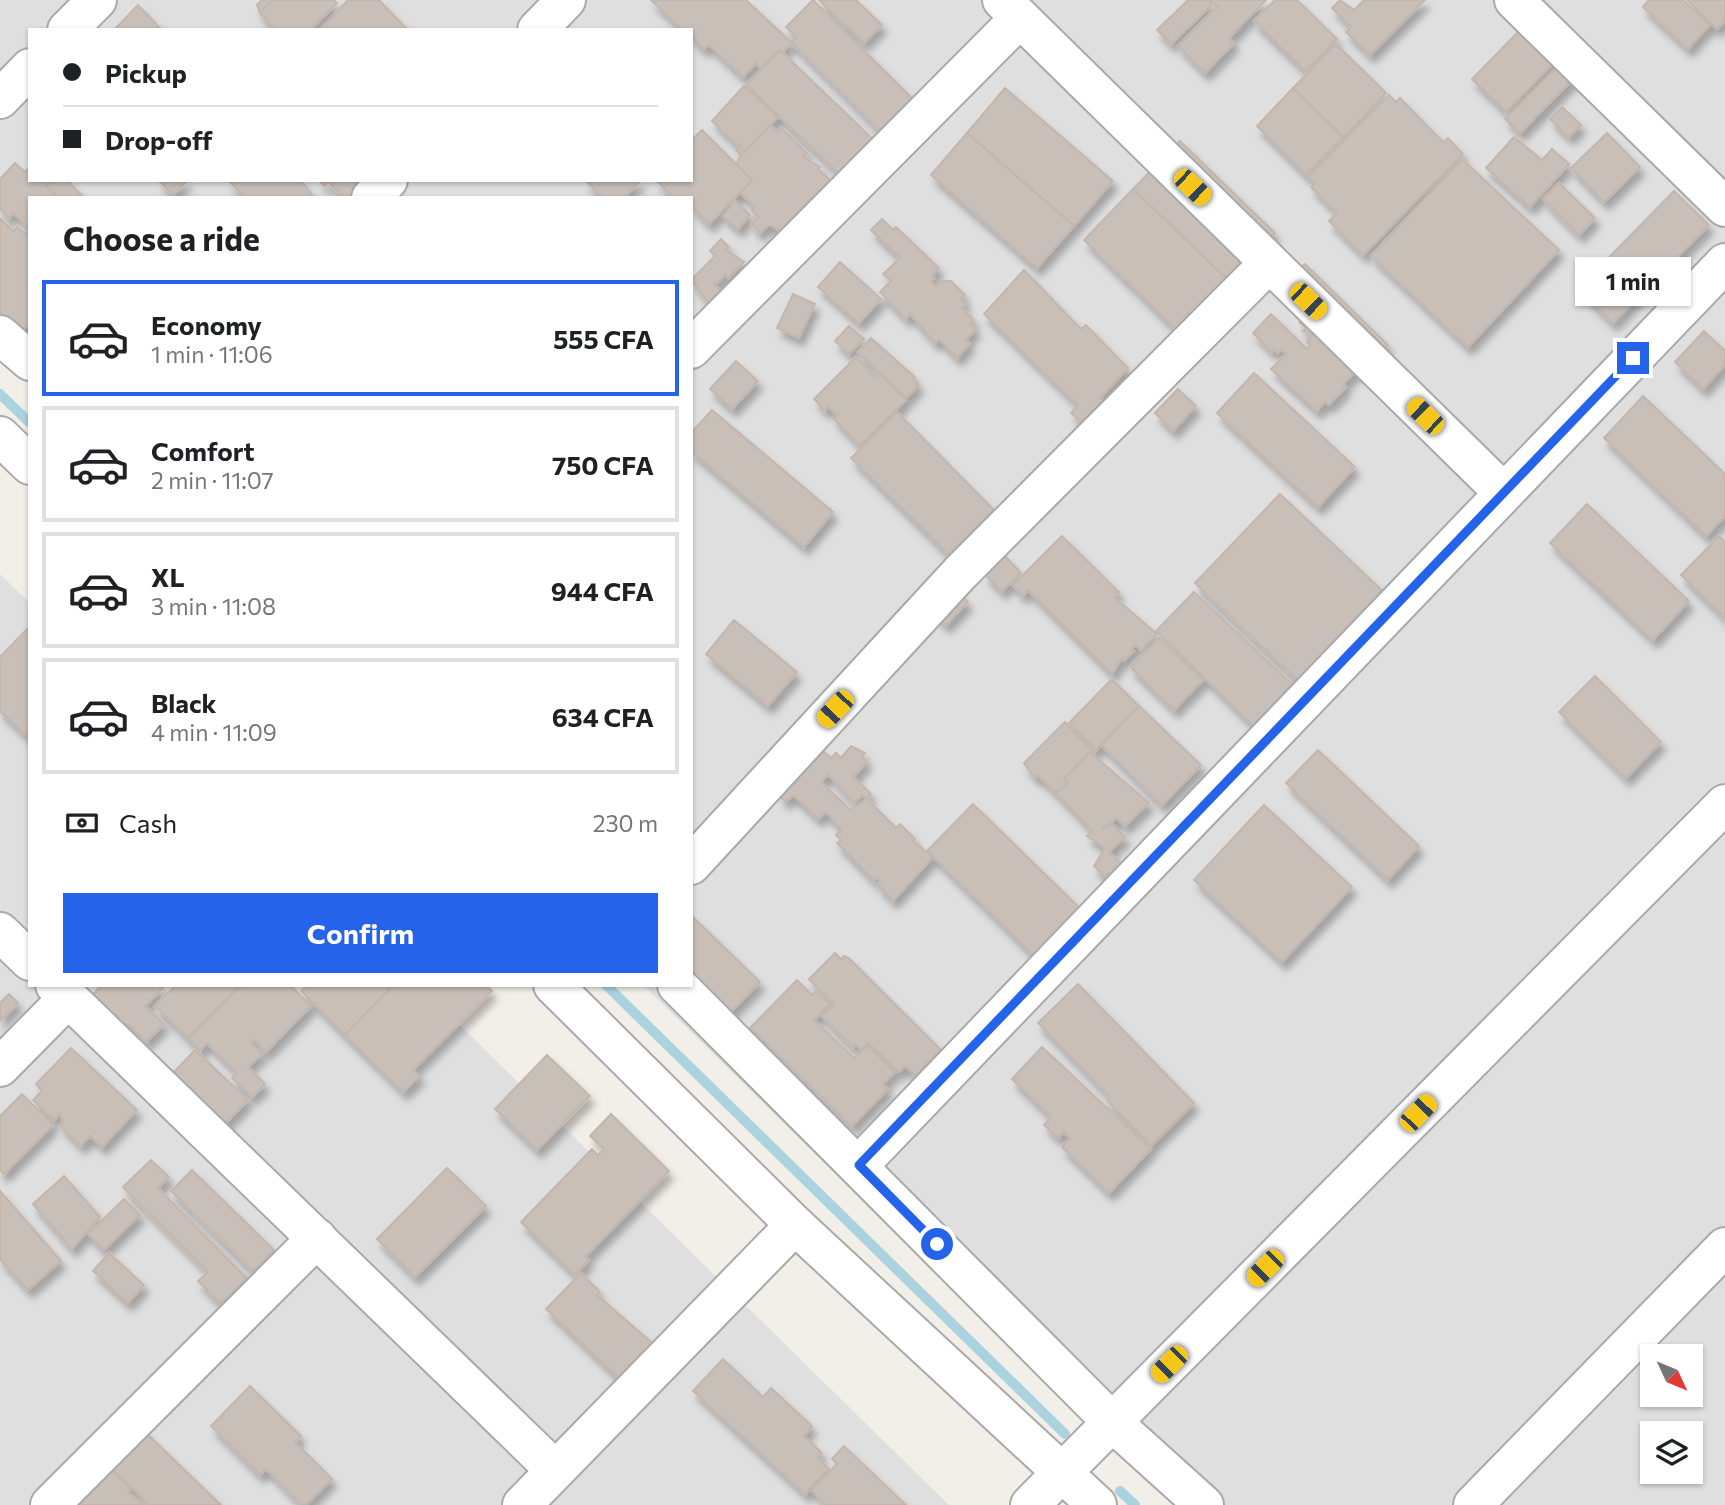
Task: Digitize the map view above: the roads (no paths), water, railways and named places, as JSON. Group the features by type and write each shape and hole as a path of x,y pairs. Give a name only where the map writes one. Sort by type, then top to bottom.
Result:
{"street":[{"path":"69,28 96,0"},
{"path":"539,28 566,0"},
{"path":"1514,0 1725,207"},
{"path":"693,347 1011,9 1503,492"},
{"path":"0,99 28,70"},
{"path":"373,196 386,182"},
{"path":"693,863 960,573 1269,263"},
{"path":"859,1165 1725,263"},
{"path":"0,335 28,359"},
{"path":"0,436 28,463"},
{"path":"1030,1505 1725,804"},
{"path":"0,932 28,959"},
{"path":"555,987 794,1225 1097,1505"},
{"path":"679,987 1112,1422 1204,1505"},
{"path":"0,1067 62,991 555,1470"},
{"path":"522,1505 794,1225"},
{"path":"50,1505 317,1238"},
{"path":"1473,1505 1725,1247"}],"waterway":[{"path":"0,394 28,421"},
{"path":"608,987 1065,1434"},
{"path":"1120,1491 1135,1505"}]}
